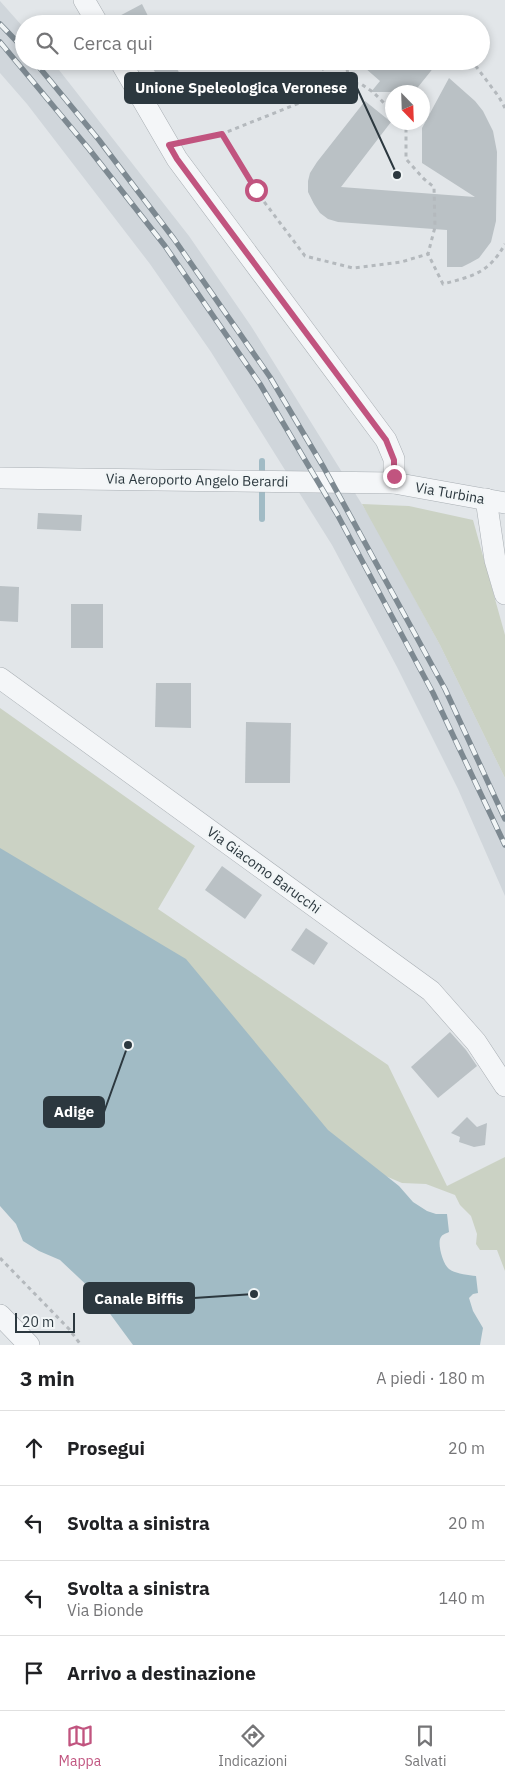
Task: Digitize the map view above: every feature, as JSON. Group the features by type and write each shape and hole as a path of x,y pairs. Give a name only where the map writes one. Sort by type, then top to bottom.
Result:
{"street":[{"path":"84,0 93,15"},
{"path":"125,70 177,159 386,440 394,460 394,483"},
{"name":"Via Aeroporto Angelo Berardi","path":"0,478 394,483"},
{"name":"Via Turbina","path":"394,483 496,501"},
{"path":"496,501 498,539 495,560 505,594"},
{"name":"Via Giacomo Barucchi","path":"0,678 431,991 476,1042 505,1086"},
{"path":"0,1315 29,1345"}],"path":[{"path":"324,70 339,87"},
{"path":"347,70 349,83"},
{"path":"478,70 499,97 505,108"},
{"path":"169,145 222,134 349,83 362,84 385,104"},
{"path":"406,130 406,158 424,180 434,187 435,227 428,254 443,284 472,276 496,260 505,244"},
{"path":"222,134 256,190 305,256 353,268 401,262 428,254"},
{"path":"0,1258 69,1329 81,1345"}],"shaded area":[{"path":"0,1 15,18 15,70 59,70 189,236 251,326 373,522 440,645 505,778 505,896 458,789 397,667 332,545 211,352 150,264 27,104 0,73"},
{"path":"362,504 409,506 473,520 505,635 505,778 440,645"},
{"path":"0,708 195,846 158,909 388,1065 447,1186 505,1157 505,1271 497,1250 480,1250 476,1244 477,1234 471,1216 460,1205 455,1195 426,1184 402,1183 336,1155 0,849"}],"water":[{"path":"0,848 186,959 328,1130 399,1186 413,1202 427,1211 436,1214 447,1214 449,1232 440,1239 441,1255 452,1271 476,1276 478,1293 473,1294 469,1298 473,1311 483,1328 480,1345 133,1345 94,1292 60,1260 39,1251 23,1241 16,1224 0,1206"}],"building":[{"path":"142,4 148,15 121,15"},
{"path":"154,70 178,70 184,82 166,93"},
{"path":"367,70 432,70 420,85 385,85 385,92 371,92 380,81"},
{"path":"449,78 475,101 483,111 493,131 497,152 496,221 491,242 479,258 462,267 447,267 447,230 338,222 328,219 320,213 308,192 310,173 365,101 385,117 385,130 341,187 475,197 422,163 422,130 430,130 430,113"},
{"path":"38,513 82,515 81,531 37,529"},
{"path":"0,586 19,587 18,622 0,621"},
{"path":"71,604 103,604 103,648 71,648"},
{"path":"156,683 191,683 191,728 155,727"},
{"path":"246,722 291,723 290,783 245,783"},
{"path":"222,866 262,895 245,919 205,890"},
{"path":"306,928 328,943 314,965 291,950"},
{"path":"450,1032 477,1066 438,1098 411,1067"},
{"path":"467,1117 477,1127 487,1123 485,1145 474,1147 459,1142 460,1137 451,1133"}],"waterway":[{"path":"262,461 262,519"}],"railway":[{"path":"0,24 15,40"},
{"path":"0,42 15,60"},
{"path":"23,70 89,149 165,246 260,384 337,514 433,693 505,845"},
{"path":"41,70 99,140 174,239 270,377 324,468 445,689 505,819"}],"place":[{"name":"Unione Speleologica Veronese","path":"397,175"},
{"name":"Adige","path":"128,1045"},
{"name":"Canale Biffis","path":"254,1294"}],"route":[{"path":"256,190 222,134 169,145 177,159 386,440 394,460 394,476"}]}
